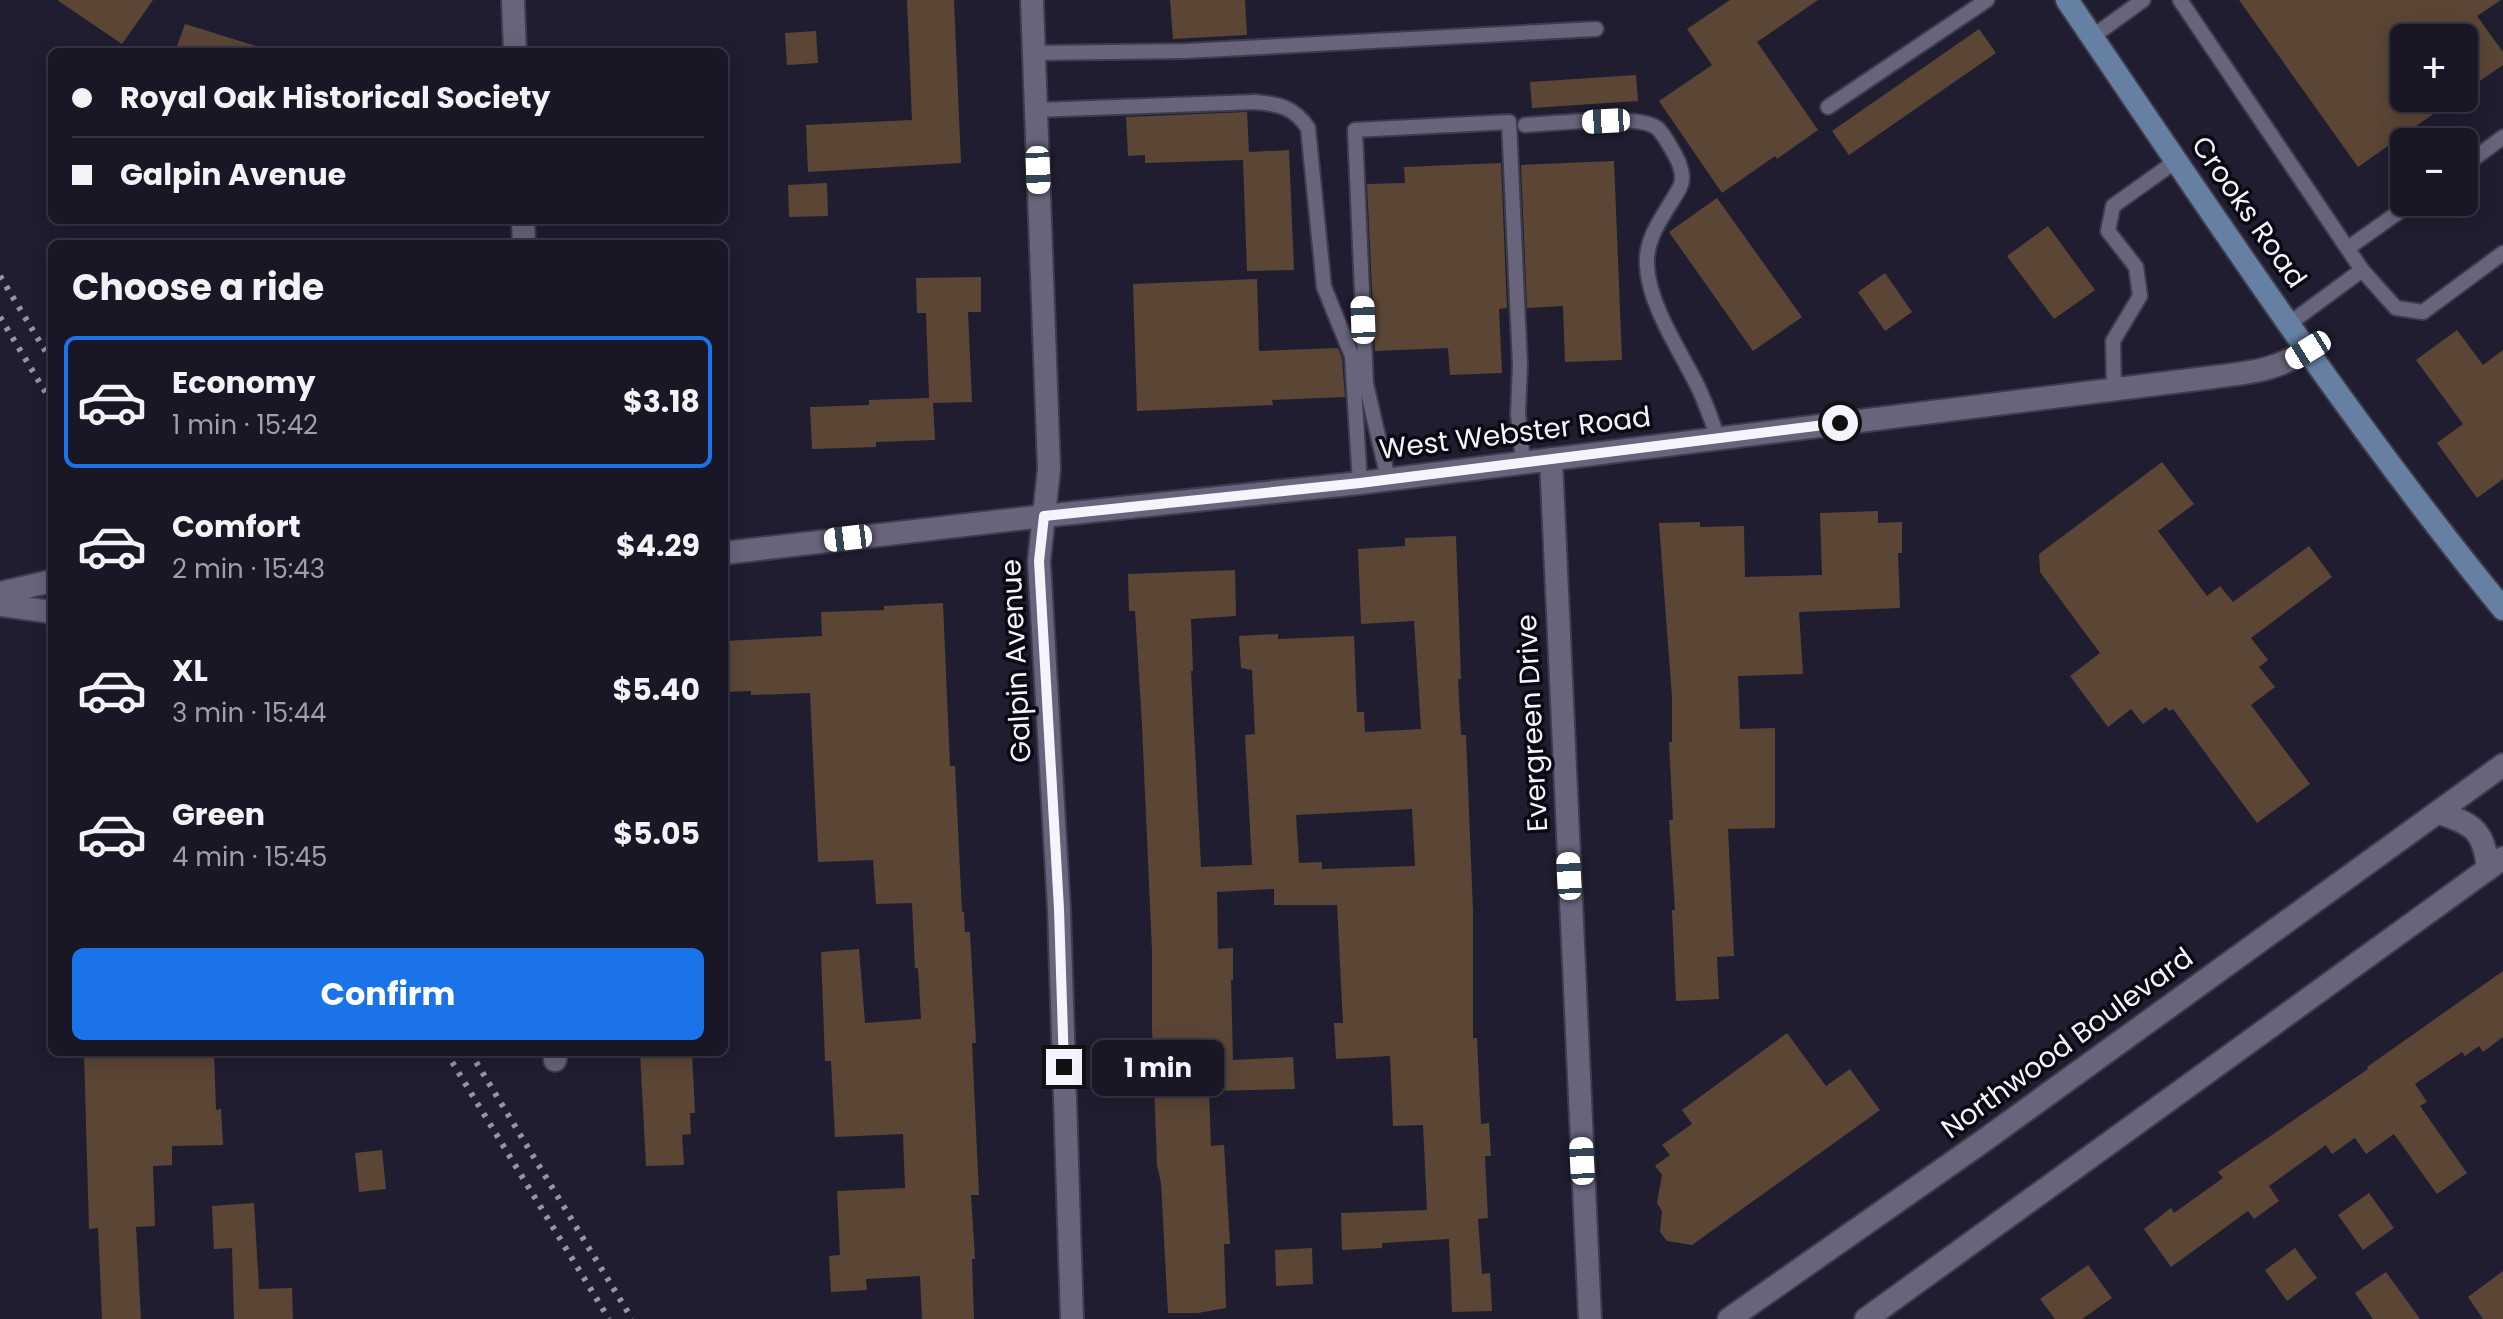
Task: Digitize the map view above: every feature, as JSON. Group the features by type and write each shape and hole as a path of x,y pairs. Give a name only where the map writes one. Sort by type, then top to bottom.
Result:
{"main road":[{"name":"Crooks Road","path":"2067,0 2308,350 2438,527 2503,609"}],"street":[{"path":"513,0 515,48"},
{"name":"Galpin Avenue","path":"1032,0 1049,469 1039,561 1059,909 1072,1319"},
{"name":"West Webster Road","path":"728,553 1360,483 2114,390 2261,371 2284,365 2308,350"},
{"name":"Evergreen Drive","path":"1551,459 1590,1319"},
{"path":"0,593 48,582"},
{"path":"0,605 48,611"},
{"name":"Northwood Boulevard","path":"1729,1319 2503,765"},
{"path":"1866,1319 2495,863 2479,835 2465,821 2439,813"}],"lane":[{"path":"1828,107 1987,0"},
{"path":"2092,37 2143,0"},
{"path":"2180,0 2362,270 2396,308 2423,312 2503,253"},
{"path":"1034,53 1186,51 1596,29"},
{"path":"1036,110 1255,102 1279,104 1298,113 1308,128 1324,287 1352,356 1360,483"},
{"path":"1525,125 1633,120 1657,127 1675,154 1681,171 1681,185 1649,244 1646,263 1649,283 1701,392 1718,438"},
{"path":"1388,479 1366,384 1355,130 1509,122 1520,365 1518,414 1523,462"},
{"path":"2478,156 2503,137"},
{"path":"2114,390 2113,341 2140,296 2136,267 2108,231 2113,206 2176,161"},
{"path":"2348,248 2393,216"},
{"path":"2290,323 2362,270"}],"building":[{"path":"57,0 153,0 122,44"},
{"path":"907,0 954,0 961,163 808,172 806,125 912,120"},
{"path":"1170,0 1245,0 1247,35 1173,39"},
{"path":"1730,0 1818,0 1757,42 1818,130 1722,193 1659,101 1712,65 1687,29"},
{"path":"2239,0 2501,0 2477,16 2503,52 2503,65 2478,82 2478,24 2390,24 2390,112 2436,112 2413,128 2390,128 2390,144 2358,167"},
{"path":"185,24 256,46 256,48 176,48"},
{"path":"1979,29 1996,53 1849,155 1832,131"},
{"path":"816,31 818,63 787,65 785,33"},
{"path":"1636,75 1638,101 1532,108 1530,82"},
{"path":"1247,112 1249,152 1289,150 1294,270 1247,271 1243,160 1145,163 1145,155 1128,156 1126,117"},
{"path":"1614,161 1622,360 1565,362 1563,306 1527,308 1521,165"},
{"path":"1501,163 1507,308 1499,309 1502,373 1450,375 1448,348 1375,351 1367,184 1405,183 1404,167"},
{"path":"827,183 828,216 789,217 788,185"},
{"path":"1717,198 1802,317 1753,351 1669,232"},
{"path":"2048,226 2095,290 2054,319 2007,256"},
{"path":"1885,273 1912,312 1885,331 1858,292"},
{"path":"981,277 981,312 968,312 972,402 933,403 935,440 876,442 876,447 812,449 810,407 869,405 869,400 929,398 926,313 917,313 916,278"},
{"path":"1257,279 1259,351 1338,348 1342,358 1345,397 1272,400 1273,405 1137,411 1133,284"},
{"path":"2457,330 2483,365 2503,350 2503,479 2477,498 2437,443 2463,424 2416,360"},
{"path":"2162,462 2194,504 2158,531 2207,596 2220,586 2233,602 2309,546 2332,577 2251,638 2268,660 2259,667 2275,687 2251,705 2310,784 2257,823 2173,709 2169,711 2166,707 2143,724 2131,709 2108,727 2070,676 2100,653 2040,572 2039,554"},
{"path":"1878,511 1878,523 1902,522 1902,553 1898,553 1900,608 1799,612 1803,674 1738,676 1740,729 1775,728 1775,828 1728,829 1734,956 1717,957 1719,999 1676,1001 1672,910 1675,910 1669,820 1673,820 1669,742 1672,742 1672,698 1659,523 1700,522 1700,527 1744,526 1745,577 1822,575 1820,513"},
{"path":"1456,536 1461,679 1458,679 1461,735 1466,735 1473,911 1473,1038 1477,1038 1481,1124 1489,1123 1491,1156 1485,1156 1488,1218 1478,1219 1482,1274 1490,1273 1492,1311 1452,1312 1449,1239 1382,1243 1382,1248 1342,1250 1341,1213 1427,1210 1423,1125 1393,1126 1390,1056 1336,1059 1334,1023 1343,1023 1337,905 1274,905 1274,889 1217,892 1218,949 1233,948 1233,1060 1293,1057 1295,1089 1209,1091 1211,1146 1224,1145 1230,1244 1224,1244 1226,1308 1198,1313 1168,1313 1161,1183 1157,1165 1142,725 1135,611 1129,611 1128,574 1235,570 1236,616 1191,619 1201,867 1252,865 1245,735 1255,734 1252,670 1241,668 1239,636 1278,634 1278,639 1354,636 1357,712 1364,712 1365,732 1421,729 1414,621 1361,624 1358,549 1405,546 1405,538","holes":["1412,809 1415,866 1322,869 1322,862 1299,863 1296,815"]},
{"path":"943,603 950,766 955,766 962,912 965,932 970,932 976,1043 972,1043 979,1195 971,1195 975,1259 972,1259 974,1319 922,1319 920,1276 866,1279 867,1290 831,1292 829,1256 840,1255 837,1191 905,1188 903,1134 835,1137 831,1061 825,1061 821,952 859,949 865,1023 921,1019 912,903 876,904 873,860 818,862 810,693 751,695 751,691 728,692 728,641 822,636 821,612 884,610 884,606"},
{"path":"2503,971 2503,1037 2483,1052 2479,1046 2465,1056 2462,1052 2415,1084 2427,1102 2420,1106 2467,1173 2437,1194 2394,1134 2366,1154 2355,1138 2332,1154 2326,1145 2269,1186 2279,1201 2254,1219 2248,1211 2171,1267 2144,1229 2171,1208 2174,1213 2223,1178 2218,1172"},
{"path":"1787,1033 1826,1086 1850,1069 1880,1110 1692,1245 1667,1241 1660,1232 1662,1211 1657,1203 1662,1175 1655,1166 1670,1155 1662,1145 1692,1124 1682,1110"},
{"path":"84,1056 214,1056 216,1110 221,1109 223,1145 172,1146 172,1165 153,1166 155,1226 136,1227 141,1319 102,1319 98,1228 89,1229"},
{"path":"640,1056 692,1056 695,1113 690,1113 691,1134 682,1135 684,1165 646,1166"},
{"path":"382,1150 386,1189 359,1192 355,1153"},
{"path":"2369,1193 2394,1228 2363,1250 2338,1215"},
{"path":"254,1203 259,1289 292,1288 293,1319 234,1319 232,1248 214,1249 212,1206"},
{"path":"1312,1248 1313,1284 1276,1286 1275,1250"},
{"path":"2295,1248 2317,1278 2287,1301 2265,1270"},
{"path":"2088,1265 2112,1298 2082,1319 2055,1319 2040,1299"},
{"path":"2503,1271 2503,1319 2483,1319 2468,1297"},
{"path":"2386,1272 2420,1319 2373,1319 2355,1293"}],"railway":[{"path":"0,276 48,355"},
{"path":"0,317 48,396"},
{"path":"448,1056 609,1319"},
{"path":"472,1056 632,1319"}],"route":[{"path":"1064,1067 1059,909 1039,561 1044,516 1360,483 1840,423"}]}
